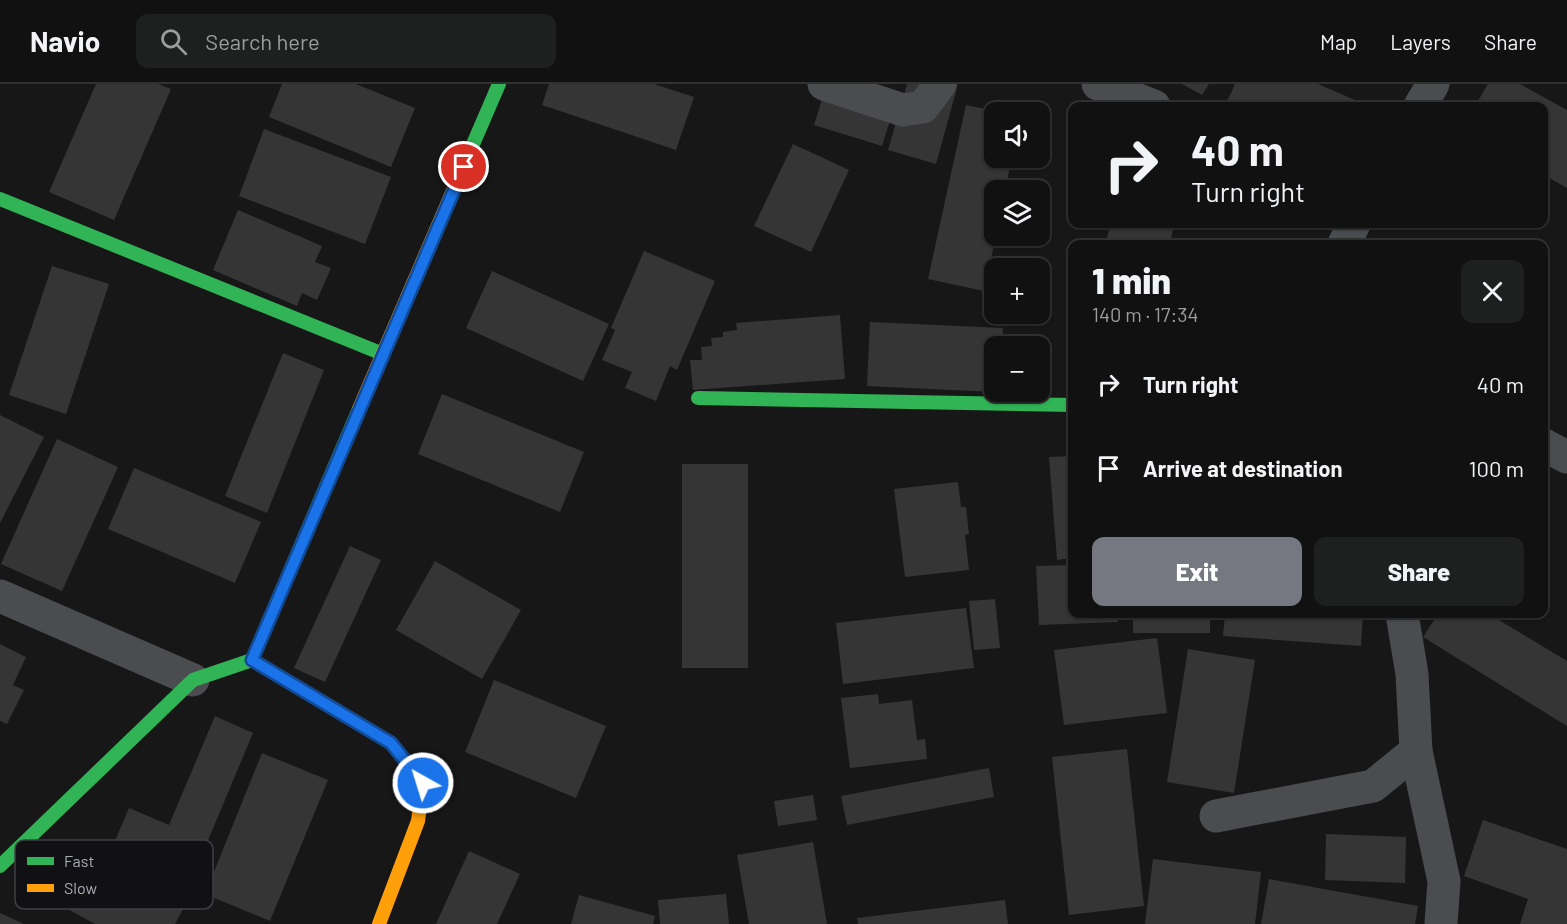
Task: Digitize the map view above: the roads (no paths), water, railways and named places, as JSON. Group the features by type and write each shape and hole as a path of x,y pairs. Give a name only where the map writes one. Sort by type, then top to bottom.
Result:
{"street":[{"path":"27,840 193,680 252,660 499,84"},
{"path":"824,84 903,110 923,107 940,84"},
{"path":"1098,84 1144,102"},
{"path":"1422,102 1433,84"},
{"path":"0,199 383,354"},
{"path":"698,398 1068,405"},
{"path":"1548,447 1567,457"},
{"path":"0,596 193,680"},
{"path":"1403,618 1412,674 1416,751 1444,881 1441,924"},
{"path":"252,660 391,743 423,783 418,821 379,924"},
{"path":"1216,816 1373,786 1416,751"},
{"path":"0,866 15,852"}]}
